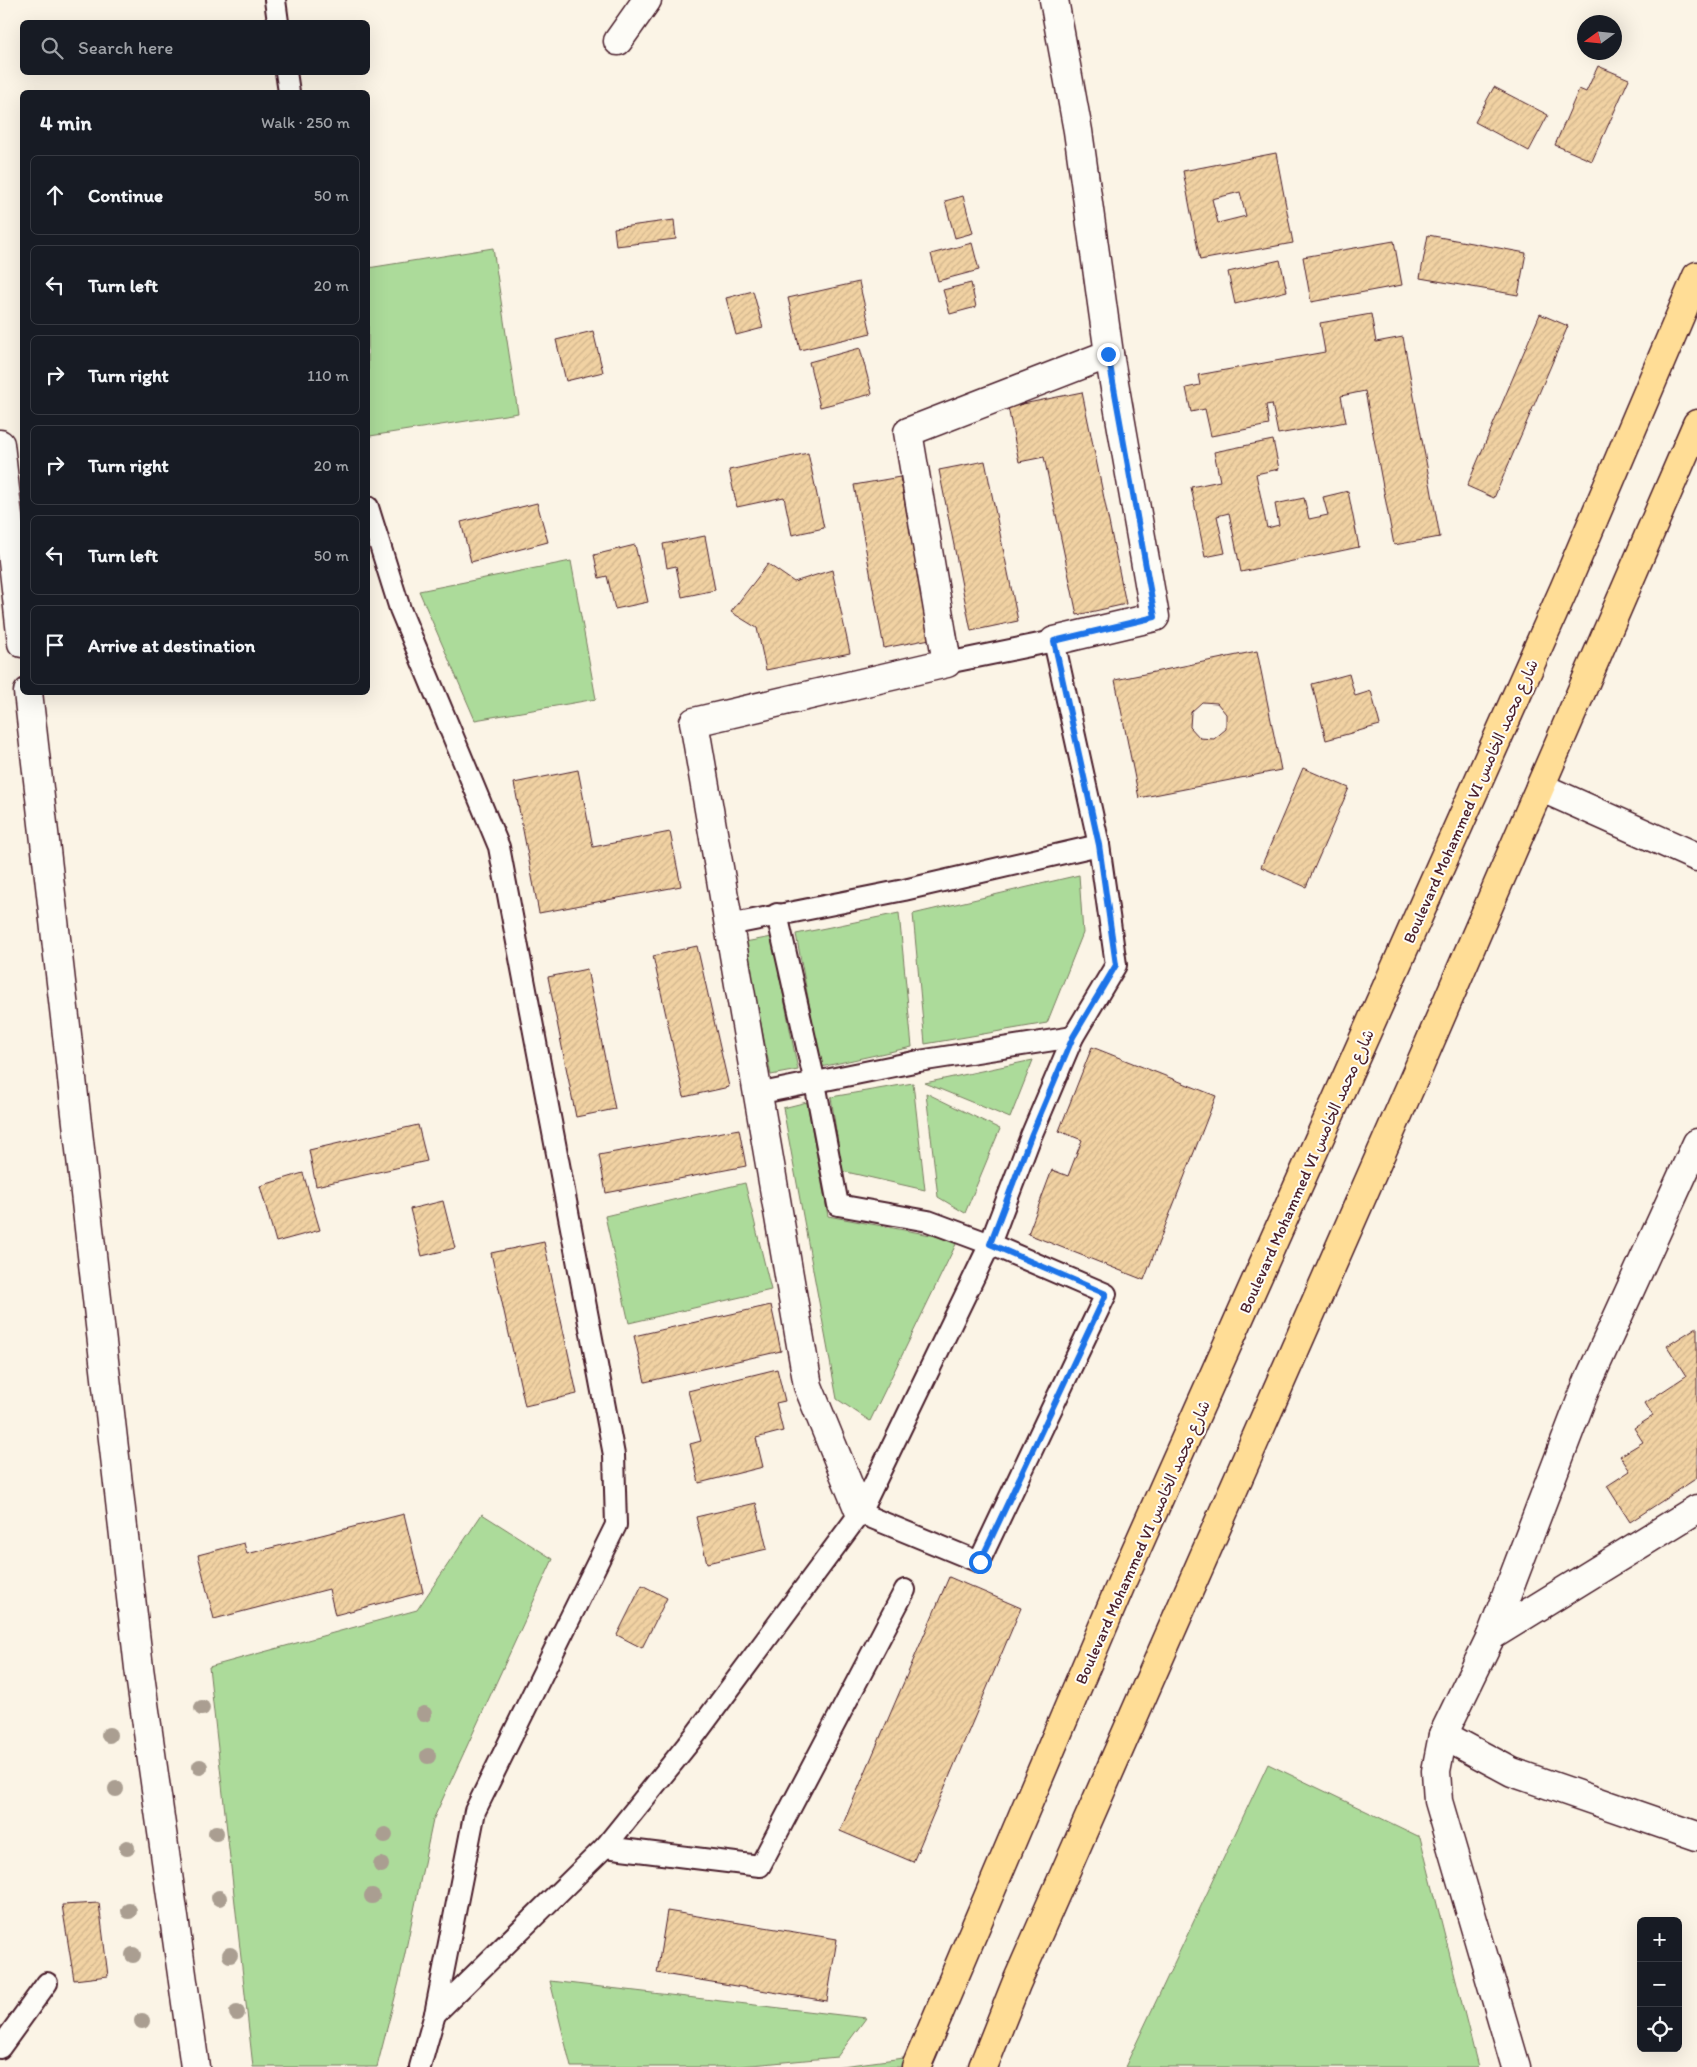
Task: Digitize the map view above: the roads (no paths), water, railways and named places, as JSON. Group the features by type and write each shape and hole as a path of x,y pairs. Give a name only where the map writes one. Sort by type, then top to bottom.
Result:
{"main road":[{"name":"Boulevard Mohammed VI شارع محمد الخامس","path":"916,2067 1124,1577 1564,589 1697,276"},
{"path":"983,2067 1016,1984 1697,424"}],"street":[{"path":"618,41 647,0"},
{"path":"1054,0 1078,131 1108,354 1155,617 1054,641"},
{"path":"860,1513 808,1386 694,722 947,663 908,432 1108,354"},
{"path":"0,444 20,625"},
{"path":"28,695 139,1668 195,2067"},
{"path":"1540,787 1697,858"},
{"path":"1516,2067 1438,1801 1436,1771 1443,1735 1490,1636 1588,1382 1697,1143"},
{"path":"1490,1636 1697,1509"},
{"path":"1443,1735 1512,1772 1697,1836"}],"lane":[{"path":"275,0 278,20"},
{"path":"286,75 289,90"},
{"path":"370,513 400,609 498,847 614,1455 616,1526 475,1811 435,2014 420,2067"},
{"path":"435,2014 605,1847 696,1734 860,1513 990,1244 1031,1136 1073,1037 1116,965 1099,845 1054,641 947,663"},
{"path":"729,924 904,890 1099,845"},
{"path":"777,914 815,1083 838,1205 928,1221 990,1244 1106,1294 980,1562 860,1513"},
{"path":"757,1094 919,1061 1073,1037"},
{"path":"605,1847 760,1866 905,1590"},
{"path":"0,2048 47,1984"}]}
